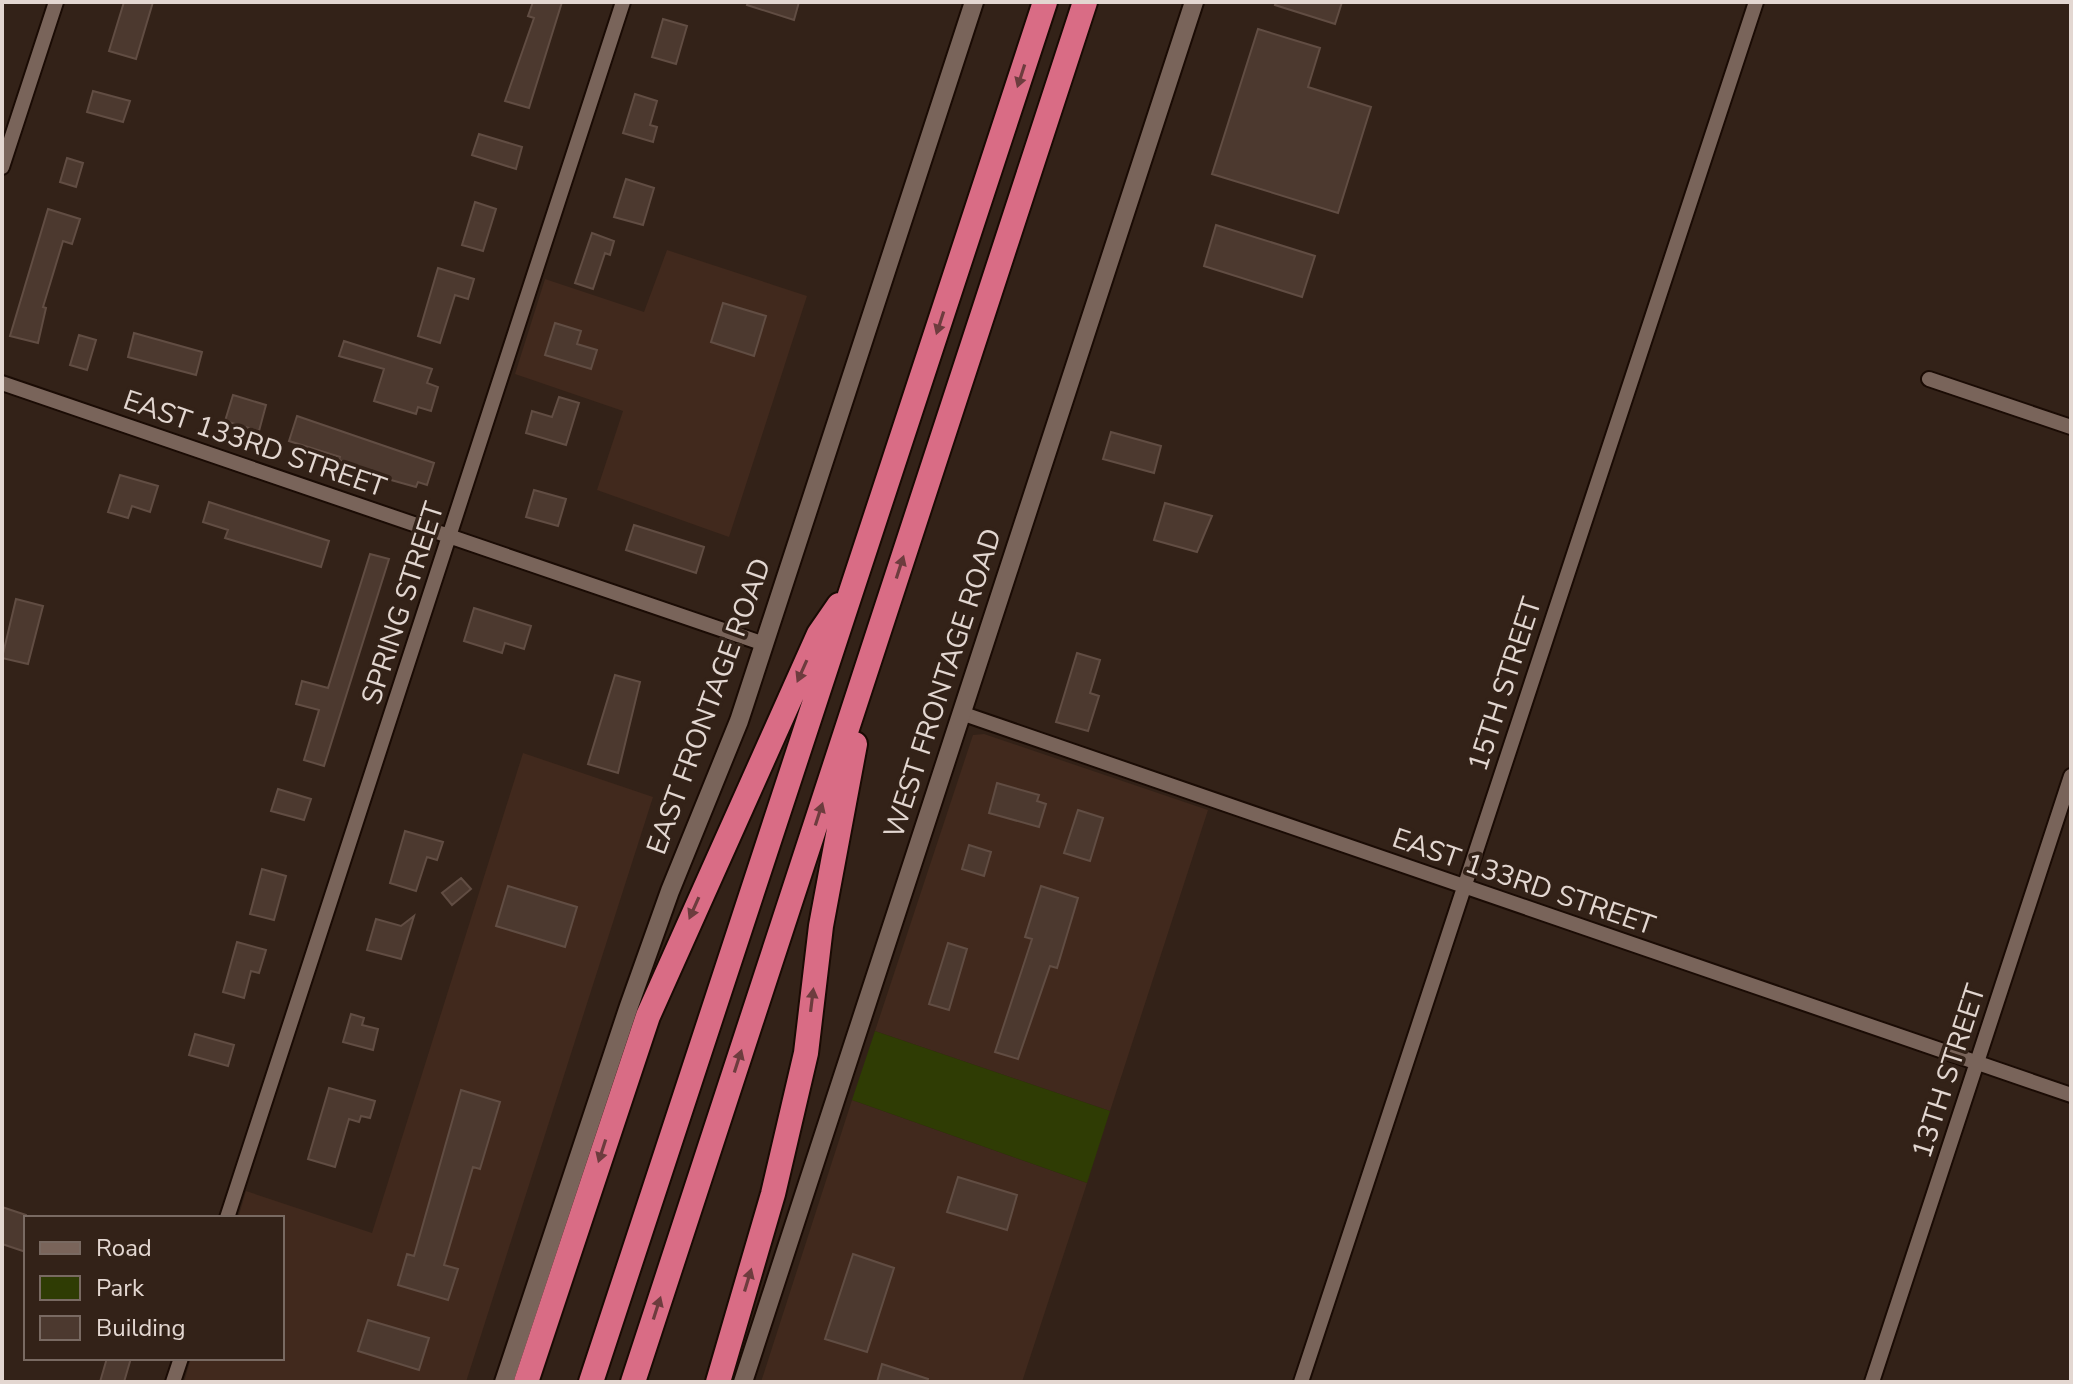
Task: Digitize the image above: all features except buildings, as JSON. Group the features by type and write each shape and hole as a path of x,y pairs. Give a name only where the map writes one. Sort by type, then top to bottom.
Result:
{"highway":[{"path":"591,1382 1045,2"},
{"path":"633,1382 1085,2"},
{"path":"526,1382 623,1087 662,982 819,634 856,580"},
{"path":"718,1382 773,1194 806,1053 821,926 874,646"}],"street":[{"path":"2,167 56,2"},
{"name":"SPRING STREET","path":"228,1216 451,539 623,2"},
{"name":"EAST FRONTAGE ROAD","path":"504,1382 629,1006 670,891 739,721 974,2"},
{"name":"WEST FRONTAGE ROAD","path":"743,1382 1194,2"},
{"name":"15TH STREET","path":"1301,1382 1756,2"},
{"path":"1929,379 2071,427"},
{"name":"EAST 133RD STREET","path":"2,383 764,644"},
{"name":"EAST 133RD STREET","path":"961,713 1463,889 2071,1095"},
{"name":"13TH STREET","path":"1872,1382 2071,776"},
{"path":"173,1382 180,1360"}],"shaded area":[{"path":"667,250 807,296 729,537 597,490 623,411 515,374 545,279 644,312"},
{"path":"984,734 1208,810 1110,1111 875,1031 973,735"},
{"path":"523,753 653,797 466,1382 184,1382 190,1360 284,1360 284,1216 239,1216 246,1191 372,1233"},
{"path":"852,1100 1087,1183 1022,1382 761,1382"}],"green space":[{"path":"875,1031 1110,1111 1087,1183 852,1100"}]}
